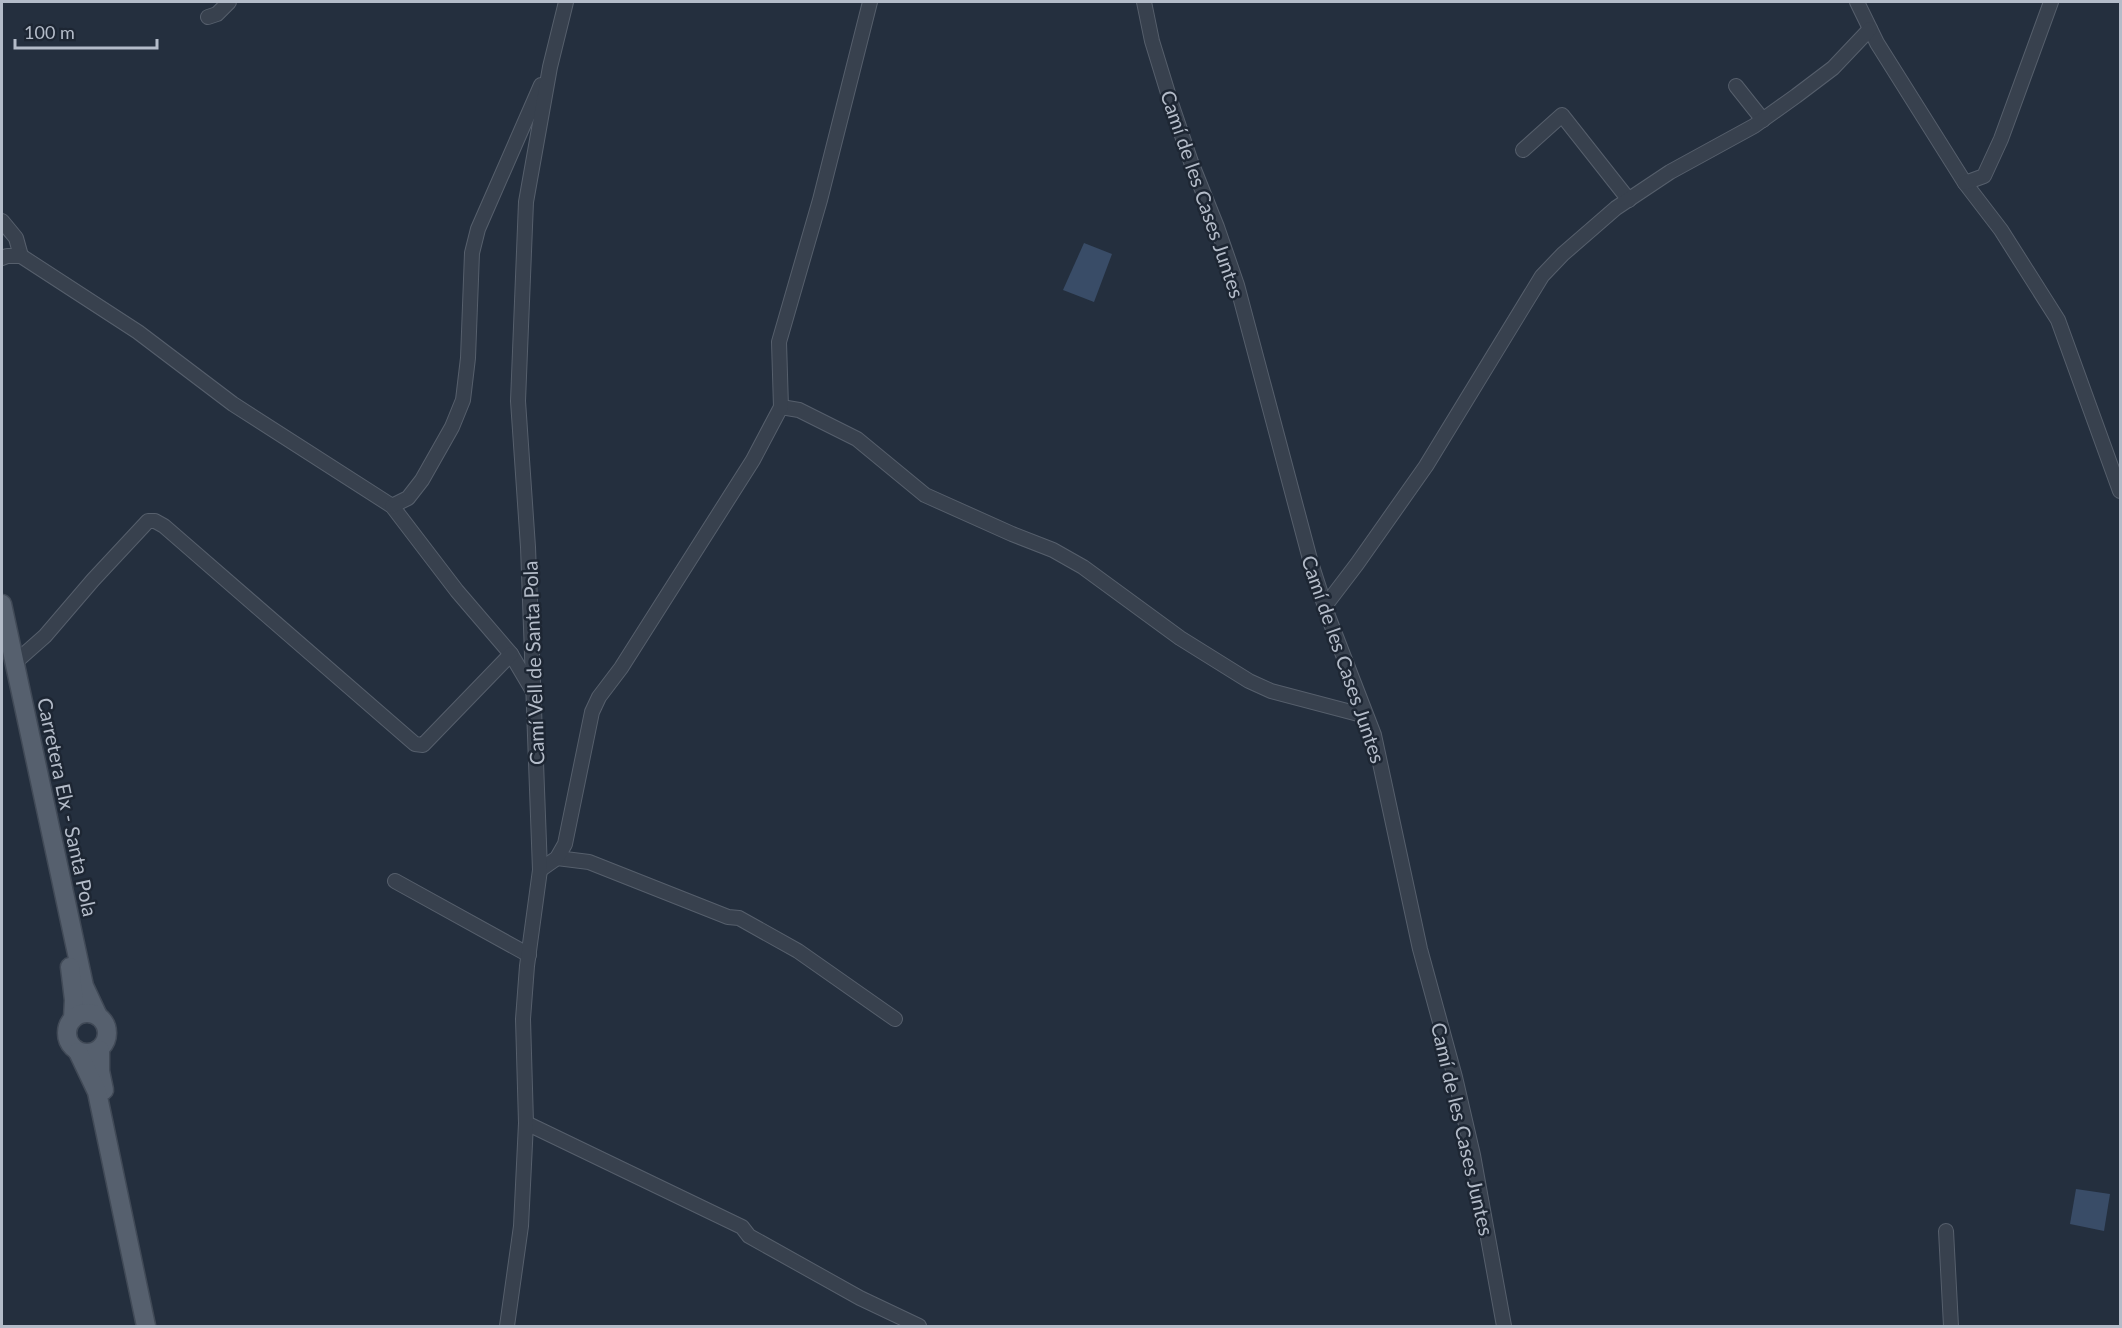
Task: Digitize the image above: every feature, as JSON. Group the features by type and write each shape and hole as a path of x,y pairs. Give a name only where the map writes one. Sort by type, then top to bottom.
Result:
{"main road":[{"name":"Carretera Elx - Santa Pola","path":"2,604 84,986 98,1016"},
{"name":"Carretera Elx - Santa Pola","path":"2,646 67,948 74,1000 73,1019"},
{"path":"78,1052 90,1054 100,1050 104,1045 107,1030 98,1016 83,1014 73,1019 67,1032 97,1092 146,1326"},
{"path":"100,1050 100,1071 152,1326"}],"street":[{"path":"208,16 217,14 229,2"},
{"name":"Camí Vell de Santa Pola","path":"507,1326 521,1226 526,1123 523,1018 540,870 535,694 518,401 526,202 550,67 566,2"},
{"path":"540,870 557,858 565,844 576,798 588,725 599,697 621,668 753,460 781,407 779,342 820,201 870,2"},
{"name":"Camí de les Cases Juntes","path":"1144,2 1152,42 1171,104 1237,285 1311,563 1374,735 1420,949 1455,1077 1473,1155 1504,1326"},
{"path":"1857,2 1877,43 1965,183 2001,230 2058,320 2121,492"},
{"path":"1965,183 1984,176 2001,139 2051,2"},
{"path":"1325,606 1426,466 1542,276 1563,254 1616,208 1670,172 1763,120 1833,68 1870,29"},
{"path":"392,506 408,498 422,480 464,400 472,253 478,229 550,67"},
{"path":"1736,86 1763,120"},
{"path":"1523,150 1562,115 1629,200"},
{"path":"2,221 16,238 21,256"},
{"path":"2,258 21,256 138,332 233,404 392,506 457,591 511,654 535,694"},
{"path":"781,407 799,410 857,439 924,495 1053,550 1083,567 1180,638 1249,681 1271,691 1366,716"},
{"path":"14,660 19,659 45,636 148,521 155,521 164,526 415,744 423,745 511,654"},
{"path":"557,858 589,862 728,916 739,918 798,951 894,1018"},
{"path":"395,881 529,955"},
{"path":"526,1123 723,1217 742,1227 749,1236 839,1287 919,1326"},
{"path":"1946,1231 1951,1326"}],"water":[{"path":"1084,243 1112,254 1094,302 1063,290"},
{"path":"2076,1189 2110,1194 2104,1231 2070,1224"}]}
